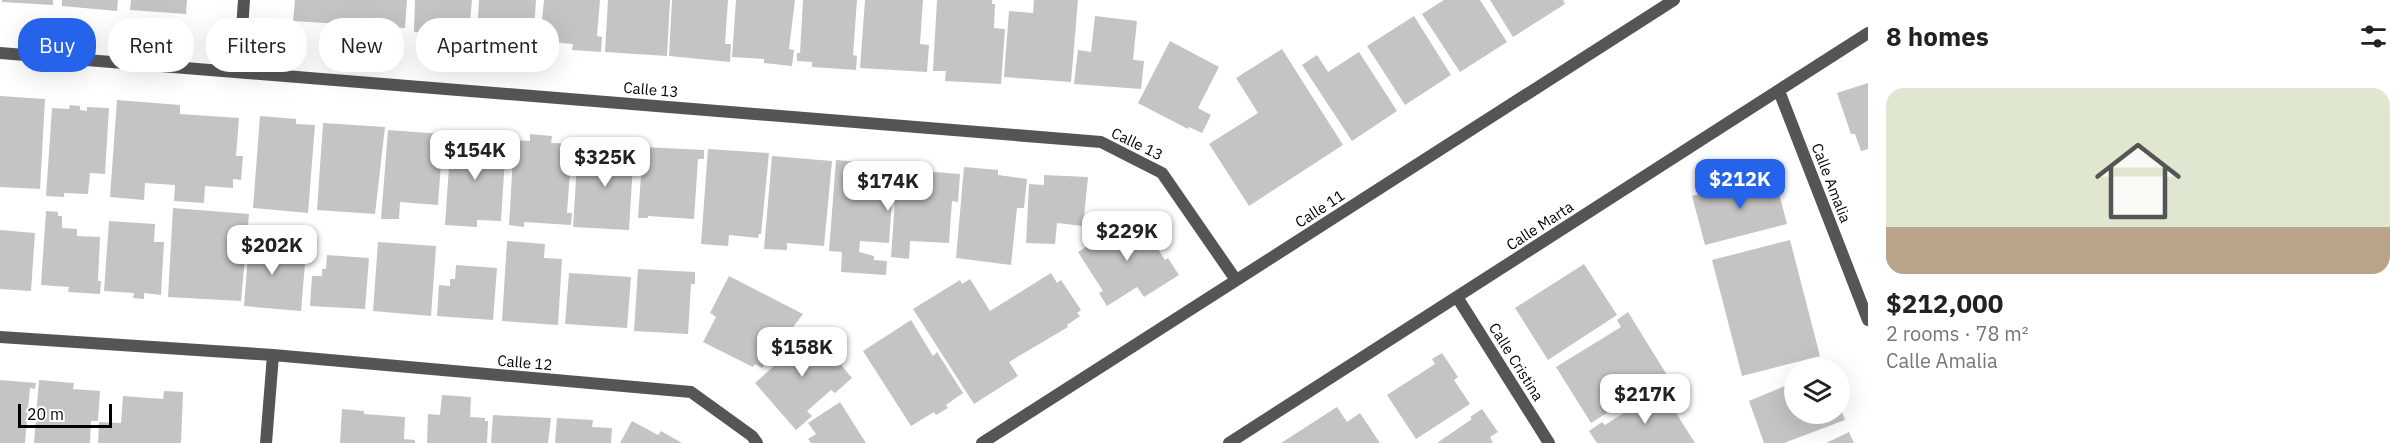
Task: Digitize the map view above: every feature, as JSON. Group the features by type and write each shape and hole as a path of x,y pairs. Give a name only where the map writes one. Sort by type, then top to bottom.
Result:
{"street":[{"path":"243,18 244,0"},
{"name":"Calle 11","path":"982,443 1674,0"},
{"name":"Calle Marta","path":"1231,443 1868,33"},
{"name":"Calle 13","path":"0,53 206,69"},
{"name":"Calle 13","path":"239,72 1101,142 1162,173 1236,280"},
{"name":"Calle Amalia","path":"1779,90 1868,320"},
{"name":"Calle Cristina","path":"1457,297 1549,443"},
{"name":"Calle 12","path":"0,337 273,356 691,393 752,436 757,443"},
{"path":"266,443 273,356"}],"building":[{"path":"2,0 53,0 53,5 2,2"},
{"path":"62,0 118,0 117,11 62,6"},
{"path":"131,0 187,0 186,14 130,10"},
{"path":"295,0 407,0 405,28 404,18 319,18 319,23 307,22 307,18 293,18"},
{"path":"415,0 472,0 470,18 416,18 416,32 414,32"},
{"path":"479,0 536,0 535,18 478,18"},
{"path":"544,0 600,0 597,36 602,37 601,52 572,50 573,44 559,43 559,18 542,18"},
{"path":"608,0 670,0 667,56 605,52"},
{"path":"672,0 728,0 725,44 731,44 730,62 669,56"},
{"path":"736,0 795,0 789,49 794,50 792,66 764,63 764,59 732,57"},
{"path":"803,0 857,0 853,55 857,56 856,70 812,67 812,62 797,61 797,53 800,53"},
{"path":"865,0 923,0 920,44 929,45 927,72 860,68"},
{"path":"937,0 992,0 992,4 995,4 994,28 1005,29 1001,84 945,81 946,71 933,71"},
{"path":"1034,0 1078,0 1071,82 1004,77 1009,11 1033,13"},
{"path":"1444,0 1480,0 1507,42 1460,72 1422,14"},
{"path":"1490,0 1563,0 1565,4 1513,37"},
{"path":"1095,16 1137,21 1133,60 1144,61 1141,89 1074,84 1078,50 1091,52"},
{"path":"1414,16 1451,75 1405,105 1367,46"},
{"path":"1170,41 1219,67 1198,108 1211,115 1202,133 1189,127 1188,129 1138,103"},
{"path":"1282,49 1343,145 1249,206 1209,144 1258,113 1236,78"},
{"path":"1359,52 1397,111 1352,141 1302,65 1317,55 1328,72"},
{"path":"1868,83 1868,149 1861,151 1855,134 1851,134 1837,93"},
{"path":"0,96 45,99 40,189 0,187"},
{"path":"117,100 180,105 180,114 239,118 236,156 243,156 241,180 233,179 233,188 205,186 204,203 174,201 175,185 145,183 144,200 110,197"},
{"path":"70,105 80,106 80,110 87,111 87,107 109,108 105,174 90,173 88,194 64,193 64,197 46,196 52,108 69,109"},
{"path":"260,116 296,119 296,124 315,125 308,213 253,208"},
{"path":"323,123 385,127 375,214 317,210"},
{"path":"388,130 443,134 438,205 400,202 399,219 381,219"},
{"path":"530,134 552,136 551,143 572,144 567,213 572,213 571,225 524,222 524,227 509,225 514,140 530,141"},
{"path":"498,135 506,142 501,221 477,220 477,227 445,225 451,137 490,140"},
{"path":"612,145 640,146 639,164 633,164 629,230 573,227 578,148 612,153"},
{"path":"643,147 704,150 704,159 698,159 694,219 648,216 648,218 638,218"},
{"path":"708,149 769,153 761,234 758,238 729,235 728,246 701,244"},
{"path":"772,156 832,161 824,246 787,243 787,250 764,249"},
{"path":"836,160 871,163 870,167 960,174 958,202 952,201 949,243 910,241 909,259 891,257 895,200 892,200 889,243 860,241 859,252 874,256 874,260 887,261 886,275 841,272 842,252 829,251"},
{"path":"964,167 998,170 998,175 1027,179 1024,208 1017,208 1011,265 956,258"},
{"path":"1774,174 1787,224 1705,245 1692,196"},
{"path":"1044,175 1088,177 1083,226 1057,223 1055,244 1026,243 1029,184 1044,185"},
{"path":"173,208 249,214 241,301 168,297"},
{"path":"46,211 58,212 58,216 62,216 62,228 77,229 77,236 100,237 98,281 101,281 100,294 68,292 69,287 41,285"},
{"path":"1136,215 1165,260 1168,258 1179,275 1144,297 1137,287 1107,306 1099,293 1103,291 1078,252"},
{"path":"109,221 155,224 154,242 164,242 161,295 144,293 144,299 133,298 134,293 104,291"},
{"path":"0,230 35,233 31,291 0,289"},
{"path":"250,232 282,234 280,262 305,264 301,311 244,306"},
{"path":"1790,240 1820,356 1784,358 1784,365 1742,376 1712,260"},
{"path":"507,241 545,244 544,258 562,259 558,325 502,321"},
{"path":"378,242 436,246 431,316 373,311"},
{"path":"327,255 369,258 365,309 310,306 312,276 322,276 322,269 326,269"},
{"path":"1584,264 1617,315 1548,360 1515,308"},
{"path":"456,265 497,268 493,320 437,316 439,285 450,286 450,279 455,279"},
{"path":"638,269 695,272 695,284 691,284 688,334 634,331"},
{"path":"569,273 631,277 627,328 565,324"},
{"path":"1051,273 1057,283 1061,280 1081,310 1077,313 1080,316 1067,325 1068,327 1009,362 1018,376 974,404 913,309 960,280 962,284 970,279 990,311"},
{"path":"729,276 803,314 762,368 755,364 753,367 703,342 716,317 710,313"},
{"path":"1628,312 1667,375 1591,423 1556,367 1621,327 1617,320"},
{"path":"911,320 933,356 937,352 963,393 946,405 948,408 936,415 934,412 911,426 863,351"},
{"path":"800,329 816,348 822,342 852,378 835,393 831,390 807,411 812,416 796,430 755,383 783,358 778,352"},
{"path":"1442,353 1458,377 1454,380 1470,404 1416,439 1387,395 1435,364 1432,359"},
{"path":"0,380 36,383 35,389 30,388 25,443 0,443"},
{"path":"39,380 74,383 73,389 100,391 98,421 91,421 90,443 34,443"},
{"path":"1784,386 1784,424 1834,424 1784,443 1764,443 1749,401"},
{"path":"1661,389 1695,443 1597,443 1589,431 1602,422 1605,425"},
{"path":"164,391 183,392 181,443 98,443 99,422 121,423 123,396 163,399"},
{"path":"442,395 471,397 470,417 485,418 485,421 488,421 487,443 427,443 428,414 440,415"},
{"path":"840,402 866,443 811,443 808,439 816,434 808,423"},
{"path":"1337,407 1347,422 1360,413 1380,443 1281,443"},
{"path":"342,409 364,411 364,414 405,417 404,439 415,440 415,443 340,443"},
{"path":"1482,409 1498,432 1490,437 1493,443 1437,443 1472,419 1470,417"},
{"path":"493,415 551,418 548,443 491,443"},
{"path":"557,418 593,420 592,427 612,428 611,443 555,443"},
{"path":"632,421 658,435 661,431 682,443 620,443"},
{"path":"1849,432 1854,443 1826,443"}]}
